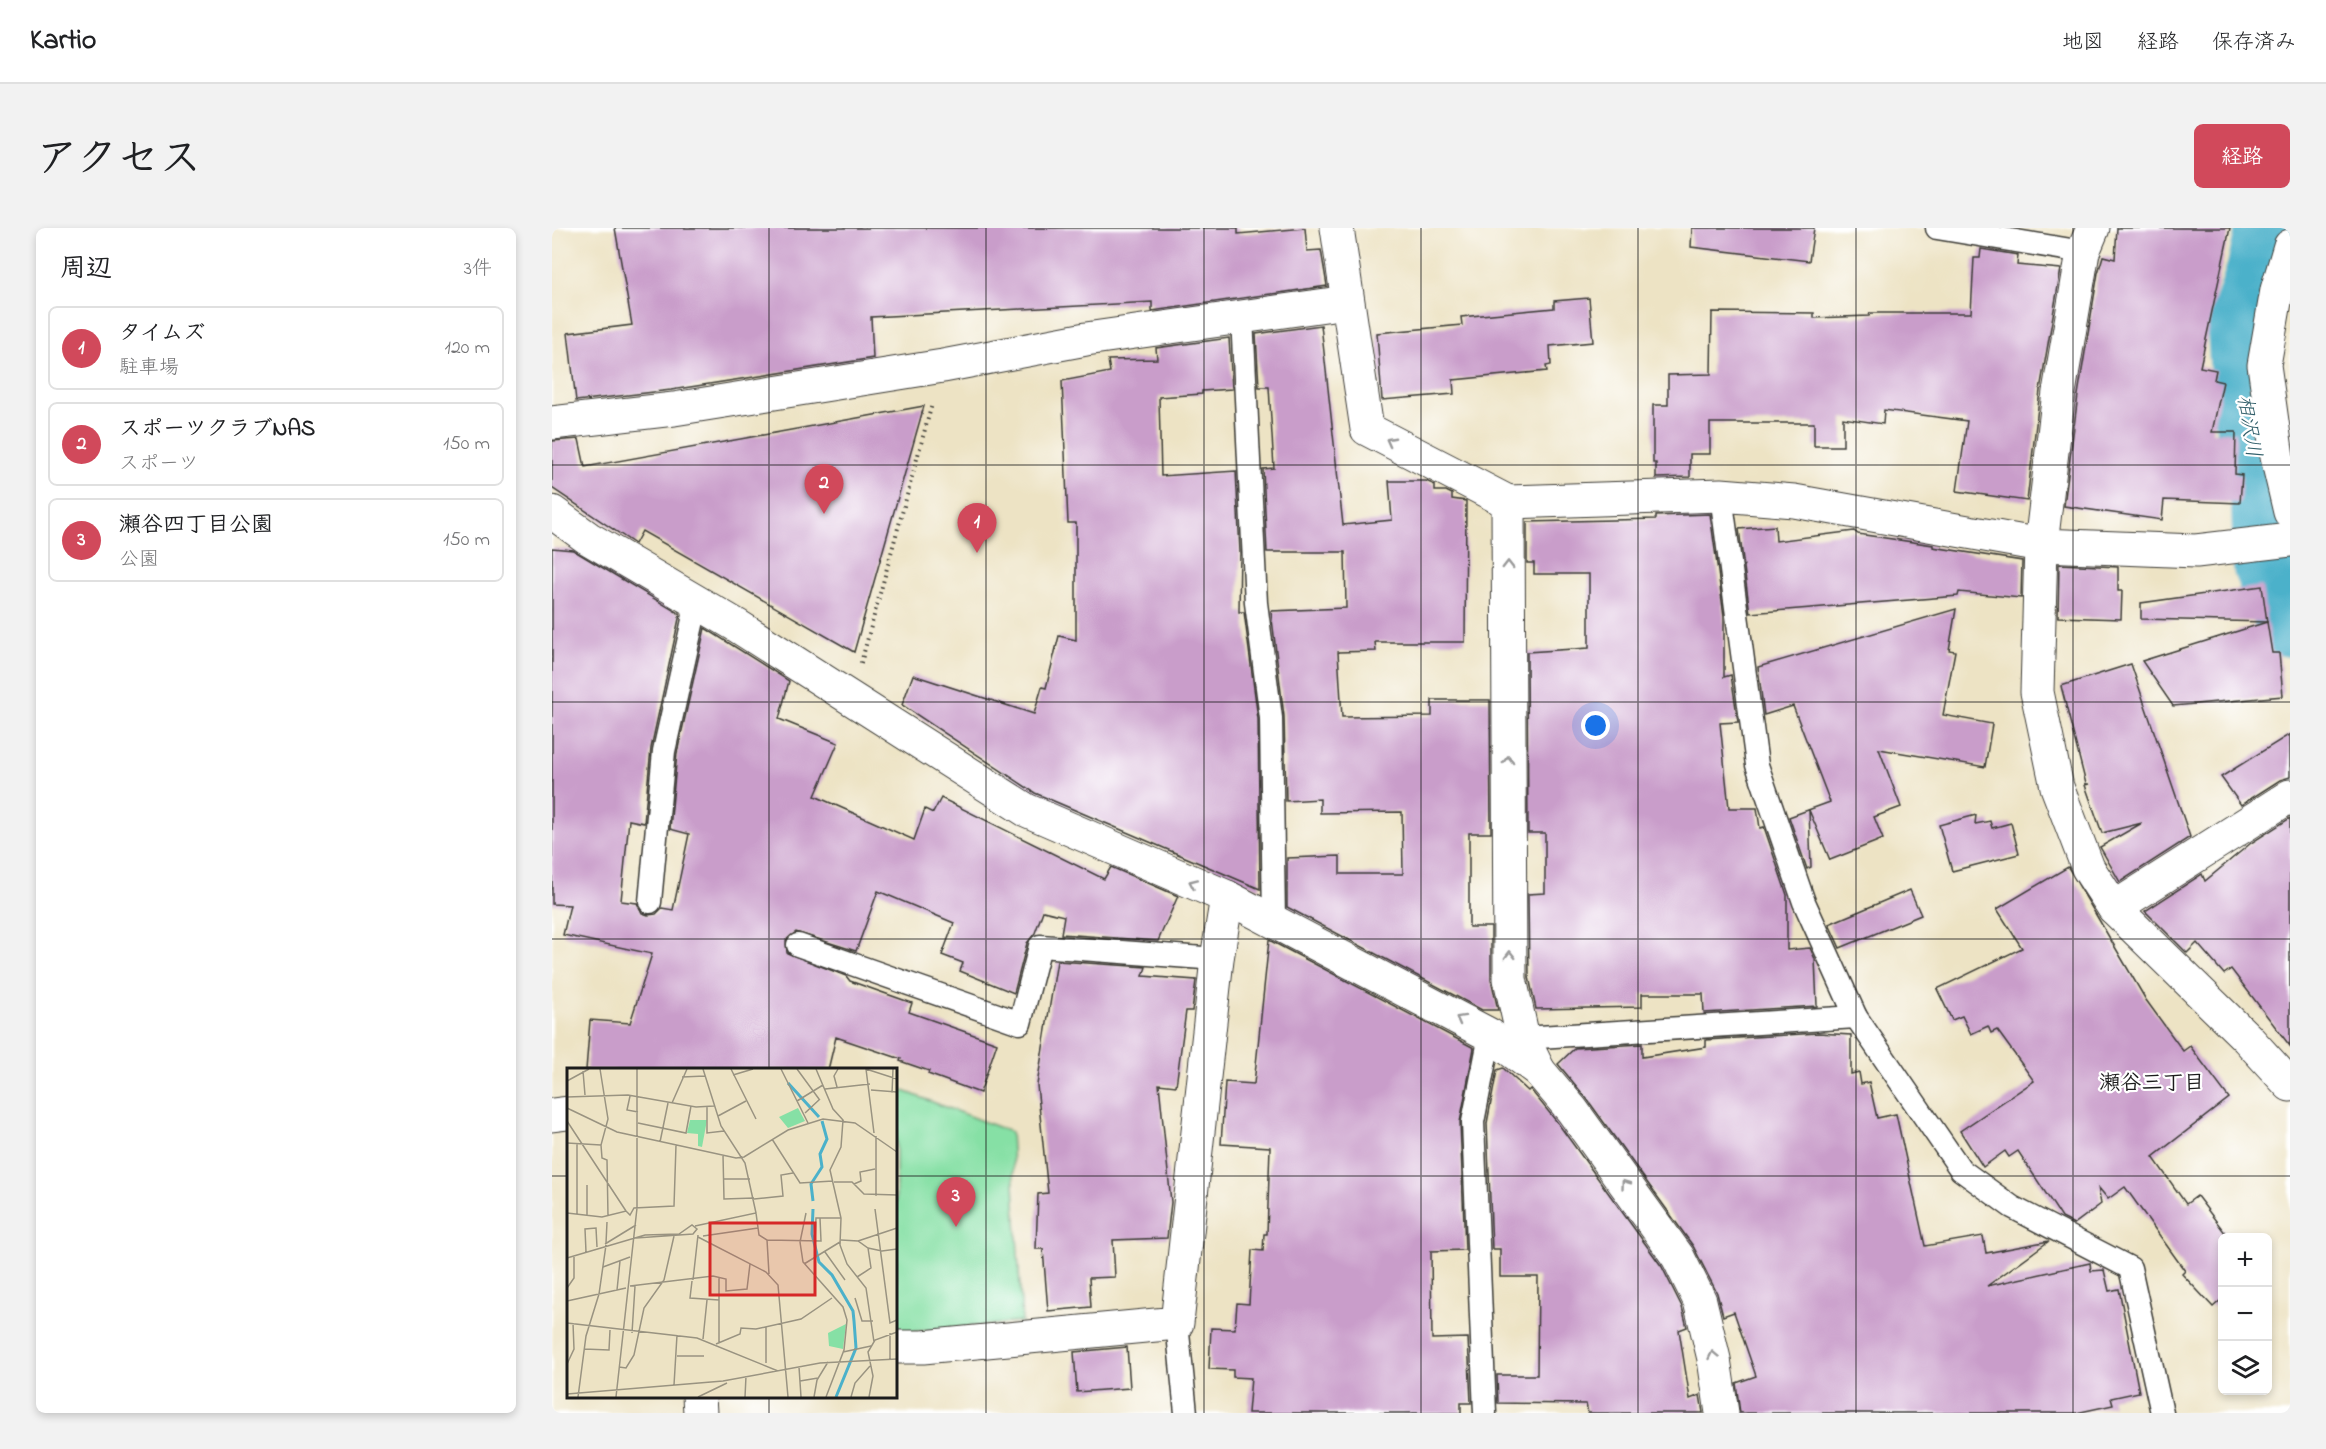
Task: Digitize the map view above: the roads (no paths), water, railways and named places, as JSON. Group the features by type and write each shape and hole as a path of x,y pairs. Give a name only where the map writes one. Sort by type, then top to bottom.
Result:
{"street":[{"path":"1337,228 1367,429 1508,502 1721,495 1794,501 2041,545 2196,551 2280,535 2277,457 2264,365 2277,290 2290,246"},
{"path":"2088,240 2059,392 2041,545 2037,692 2057,787 2088,868 2114,908 2247,1038 2290,1085"},
{"path":"552,423 674,410 943,366 1086,339 1347,302"},
{"path":"1508,502 1510,979 1523,1038 1539,1071"},
{"path":"552,512 588,538 697,602 1026,810 1227,897 1490,1035 1539,1071 1572,1110 1678,1257 1700,1301 1714,1359 1722,1413"},
{"path":"2114,908 2290,796"},
{"path":"897,1347 923,1347 1177,1323 1217,958 1227,897"},
{"path":"552,1115 567,1113"},
{"path":"699,1398 700,1413"}],"lane":[{"path":"1937,228 2088,240"},
{"path":"1242,317 1256,603 1271,718 1274,922"},
{"path":"1721,495 1757,765 1804,902 1856,1017 1961,1170 2012,1207 2130,1268 2162,1413"},
{"path":"650,902 664,750 697,602"},
{"path":"798,945 1020,1023 1040,946 1217,958"},
{"path":"1523,1038 1856,1017"},
{"path":"1485,1413 1473,1122 1490,1035"},
{"path":"1177,1323 1186,1413"}],"waterway":[{"name":"相沢川","path":"2269,228 2259,272 2240,329 2245,406 2264,502 2266,567 2290,624"}],"place":[{"name":"スポーツクラブNAS","path":"824,514"},
{"name":"タイムズ","path":"977,553"},
{"name":"瀬谷四丁目公園","path":"956,1227"}],"district":[{"name":"瀬谷三丁目","path":"2152,1082"}]}
